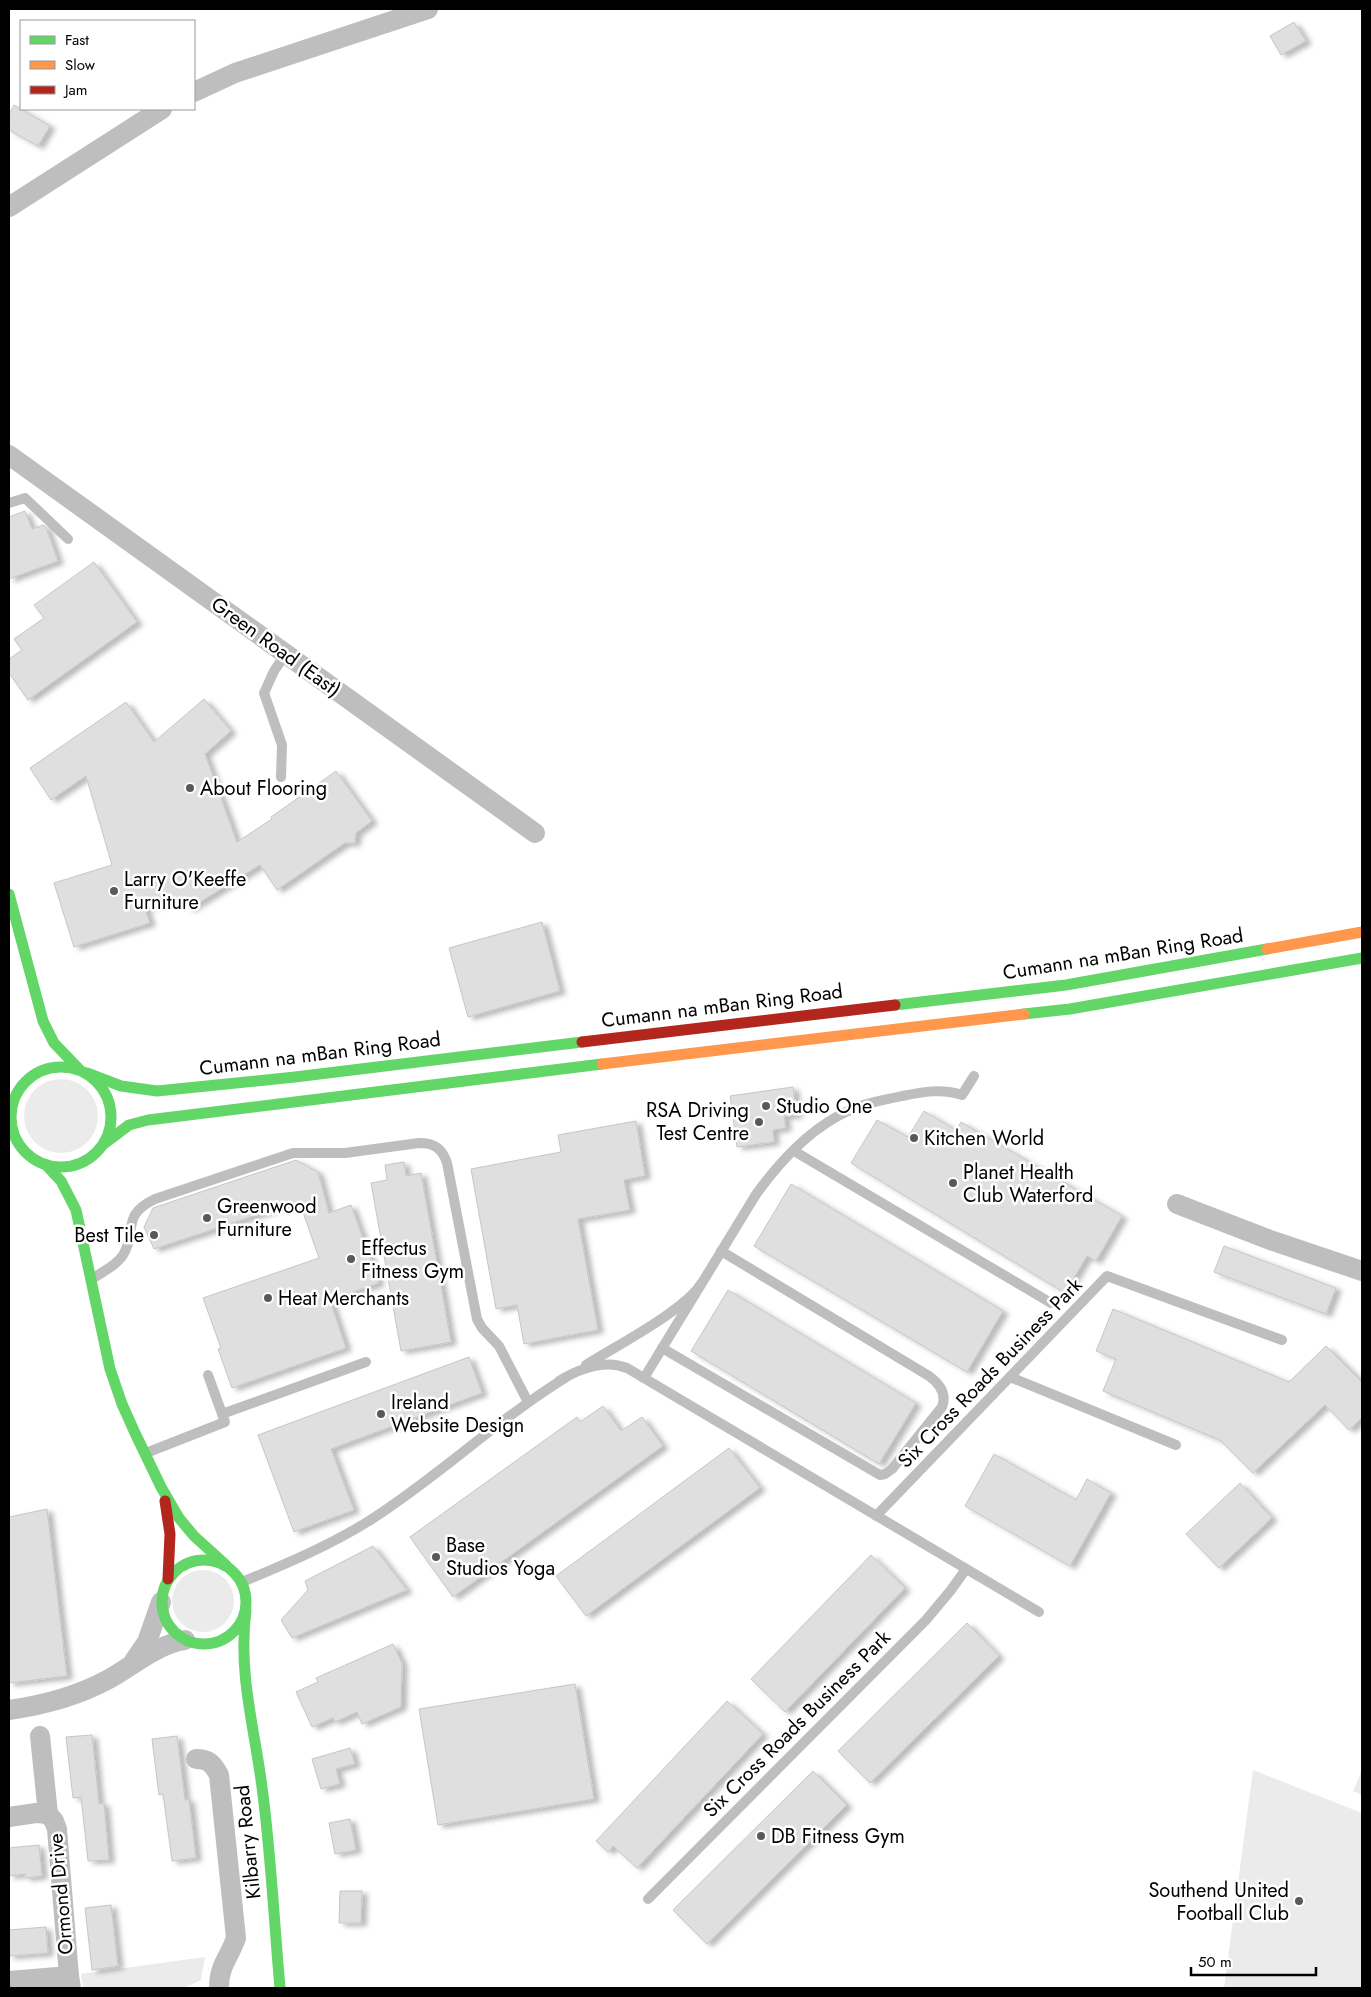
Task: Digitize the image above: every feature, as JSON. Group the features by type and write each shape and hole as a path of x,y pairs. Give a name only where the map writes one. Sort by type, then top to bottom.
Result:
{"main road":[{"path":"9,894 40,1011 47,1030 54,1042 83,1071 100,1084 109,1100 112,1117 105,1143"},
{"name":"Cumann na mBan Ring Road","path":"83,1071 108,1082 148,1091 166,1091 1066,985 1362,932"},
{"path":"85,1173 94,1156 105,1143 129,1125 148,1120 674,1055 1070,1010 1362,958"},
{"path":"40,1011 41,1040"},
{"path":"34,1063 20,1088 11,1111 12,1130 21,1147 34,1160"},
{"path":"9,1102 20,1088 35,1074 43,1070 61,1066 83,1071"},
{"path":"9,1154 46,1165 71,1166 87,1161 94,1156"},
{"path":"46,1165 61,1181 76,1210 103,1338 116,1386 145,1454 161,1487 187,1527 235,1572 242,1582 247,1601 246,1610 236,1630 217,1642 206,1644 190,1642"},
{"path":"76,1210 79,1190"},
{"path":"161,1487 168,1517 168,1579"},
{"path":"218,1656 175,1633 163,1614 161,1602 163,1590 168,1579 182,1566 201,1559 214,1560 226,1565"},
{"name":"Kilbarry Road","path":"246,1610 241,1645 245,1692 262,1787 280,1988"},
{"name":"Kilbarry Road","path":"234,1673 245,1692"}],"street":[{"path":"195,92 242,70 428,9"},
{"path":"9,207 160,110"},
{"name":"Green Road (East)","path":"13,458 535,833"},
{"path":"1177,1204 1270,1240 1362,1272"},
{"path":"127,1668 147,1642 161,1602"},
{"path":"9,1710 73,1696 99,1684 156,1650 190,1642"},
{"name":"Ormond Drive","path":"40,1736 48,1814 54,1821 57,1829 70,1982"},
{"path":"196,1759 206,1759 214,1765 219,1775 236,1938 232,1949 221,1967 219,1988"},
{"name":"Ormond Drive","path":"9,1817 36,1813 48,1814"},
{"path":"9,1982 70,1982"}],"lane":[{"path":"9,504 25,498 68,538"},
{"path":"281,777 282,745 264,693 274,670 285,654"},
{"path":"644,1378 758,1191 794,1151 833,1119 864,1104 932,1091 946,1091 962,1095 974,1076"},
{"path":"91,1279 121,1257 136,1213 144,1205 155,1199 293,1152 346,1153 419,1143 431,1144 443,1153 447,1163 477,1320 499,1346 528,1402"},
{"path":"794,1151 1050,1303"},
{"path":"662,1348 880,1475 892,1469 942,1407 944,1400 943,1392 938,1383 929,1376 721,1251"},
{"name":"Six Cross Roads Business Park","path":"876,1516 1107,1276 1282,1340"},
{"path":"242,1582 326,1546 364,1524 394,1504 528,1402 670,1312 690,1297 701,1284"},
{"path":"222,1414 366,1362"},
{"path":"559,1381 582,1370 606,1364 623,1366 1039,1612"},
{"path":"145,1454 225,1422 208,1375"},
{"path":"1010,1377 1176,1445"},
{"name":"Six Cross Roads Business Park","path":"648,1899 926,1620 966,1569"}],"shaded area":[{"path":"61,1079 82,1085 92,1095 98,1116 92,1137 82,1147 61,1153 40,1147 30,1137 24,1116 30,1095 40,1085"},
{"path":"197,1570 209,1570 225,1579 232,1589 234,1601 232,1613 225,1623 209,1632 197,1632 186,1627 177,1618 172,1607 172,1595 177,1584 186,1575"},
{"name":"Southend United Football Club","path":"1253,1770 1362,1813 1362,1988 1224,1988"},
{"path":"1362,1770 1362,1795 1353,1791"},
{"path":"205,1957 201,1980 184,1988 83,1988 81,1974"}],"building":[{"path":"1294,22 1306,41 1281,55 1270,36"},
{"path":"14,105 50,126 38,146 9,130 9,114"},
{"path":"25,511 32,529 43,525 46,527 58,561 9,579 9,517"},
{"path":"94,562 137,622 28,700 9,673 9,659 22,650 14,639 44,618 34,605"},
{"path":"204,699 231,731 205,754 237,842 272,819 271,817 336,771 372,821 356,833 355,843 345,843 277,890 260,865 189,909 181,897 145,908 150,923 74,947 54,883 112,865 86,776 51,800 30,768 126,702 154,742"},
{"path":"542,922 560,991 468,1017 449,948"},
{"name":"RSA Driving Test Centre","path":"793,1087 797,1115 784,1116 786,1128 773,1130 774,1142 737,1147 730,1096"},
{"path":"924,1111 956,1130 961,1122 1122,1216 1096,1261 1087,1256 1065,1293 851,1163 877,1120 908,1137"},
{"path":"636,1121 645,1176 624,1180 630,1210 578,1219 598,1330 524,1344 517,1305 496,1309 471,1169 561,1152 558,1135"},
{"path":"296,1160 318,1172 329,1213 351,1205 379,1283 330,1300 346,1348 232,1388 218,1349 221,1348 203,1298 319,1258 299,1201 154,1249 144,1227 153,1208"},
{"path":"404,1162 406,1176 421,1173 451,1342 401,1351 371,1183 387,1180 385,1165"},
{"path":"791,1184 1003,1311 967,1372 754,1246"},
{"path":"1224,1246 1336,1288 1326,1314 1214,1272"},
{"path":"728,1290 916,1403 879,1464 691,1351"},
{"path":"1113,1309 1289,1382 1326,1346 1362,1382 1362,1418 1349,1430 1325,1405 1253,1473 1220,1440 1103,1391 1116,1359 1096,1351"},
{"path":"469,1357 482,1393 331,1449 354,1510 294,1532 258,1435"},
{"path":"603,1406 621,1431 642,1417 663,1446 453,1597 410,1537 577,1417 580,1422"},
{"path":"729,1448 760,1488 586,1616 556,1576"},
{"path":"994,1454 1076,1500 1087,1479 1111,1493 1070,1566 965,1506"},
{"path":"1240,1483 1272,1518 1219,1568 1186,1534"},
{"path":"47,1509 67,1676 9,1683 9,1517"},
{"path":"373,1546 407,1590 292,1638 281,1620 308,1590 305,1581"},
{"path":"871,1555 905,1588 785,1712 751,1679"},
{"path":"967,1623 999,1656 870,1783 838,1751"},
{"path":"393,1644 402,1663 401,1707 362,1724 357,1712 335,1722 333,1718 312,1727 296,1692 318,1682 316,1678"},
{"path":"575,1684 594,1799 438,1825 419,1709"},
{"path":"727,1701 763,1734 637,1868 613,1846 608,1852 596,1841"},
{"path":"92,1735 99,1804 104,1803 109,1860 88,1861 81,1797 73,1798 66,1737"},
{"path":"177,1736 185,1800 189,1799 196,1858 172,1861 163,1794 159,1795 152,1739"},
{"path":"350,1748 355,1764 336,1769 340,1784 321,1789 312,1759"},
{"path":"813,1771 847,1805 707,1944 673,1910"},
{"path":"350,1819 356,1850 335,1854 329,1823"},
{"path":"39,1845 42,1876 25,1878 25,1874 9,1876 9,1848"},
{"path":"340,1891 362,1891 361,1923 339,1923"},
{"path":"111,1905 118,1966 92,1970 85,1908"},
{"path":"46,1927 48,1953 9,1956 9,1930"}],"traffic: fast":[{"path":"9,894 43,1021 54,1043 79,1069"},
{"path":"895,1005 1066,985 1267,949"},
{"path":"1024,1014 1070,1009 1362,958"},
{"path":"87,1073 121,1086 157,1091 295,1077 582,1042"},
{"path":"105,1143 129,1125 148,1120 602,1064"},
{"path":"51,1067 71,1067 80,1070 97,1081 108,1098 111,1107 111,1117 111,1127 108,1136 97,1153 80,1164 71,1167 51,1167 33,1159 19,1145 11,1127 11,1107 19,1089 33,1075 51,1067"},
{"path":"46,1165 61,1181 76,1210 110,1369 122,1404 135,1433 161,1487 179,1518 194,1536 226,1565"},
{"path":"196,1560 212,1560 228,1567 239,1578 246,1594 246,1602 243,1618 234,1632 228,1637 212,1644 196,1644 180,1637 169,1626 162,1610 162,1594 169,1578 180,1567 196,1560"},
{"path":"246,1610 244,1633 245,1678 265,1812 280,1988"}],"traffic: slow":[{"path":"1267,949 1362,932"},
{"path":"602,1064 1024,1014"}],"traffic: jam":[{"path":"582,1042 895,1005"},
{"path":"165,1501 170,1534 168,1579"}],"place":[{"name":"About Flooring","path":"190,788"},
{"name":"Larry O'Keeffe Furniture","path":"114,891"},
{"name":"Studio One","path":"766,1106"},
{"name":"RSA Driving Test Centre","path":"759,1122"},
{"name":"Kitchen World","path":"914,1138"},
{"name":"Planet Health Club Waterford","path":"953,1183"},
{"name":"Greenwood Furniture","path":"207,1218"},
{"name":"Best Tile","path":"154,1235"},
{"name":"Effectus Fitness Gym","path":"351,1259"},
{"name":"Heat Merchants","path":"268,1298"},
{"name":"Ireland Website Design","path":"381,1414"},
{"name":"Base Studios Yoga","path":"436,1557"},
{"name":"DB Fitness Gym","path":"761,1836"},
{"name":"Southend United Football Club","path":"1299,1901"}]}
